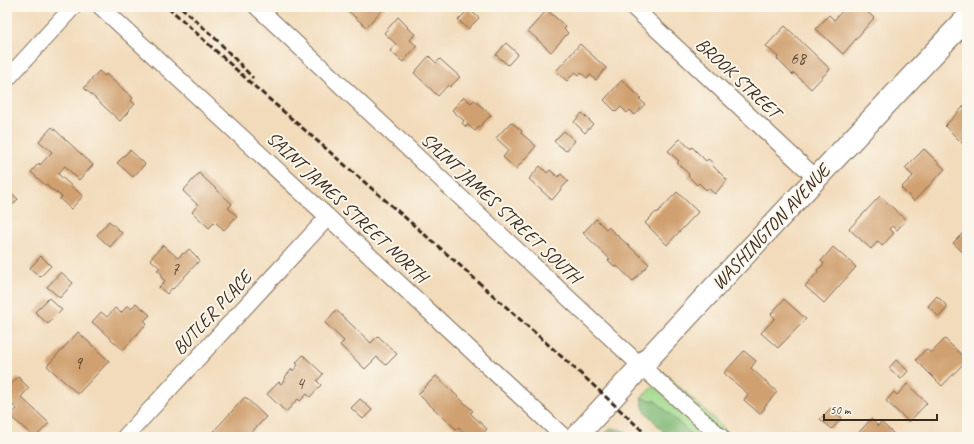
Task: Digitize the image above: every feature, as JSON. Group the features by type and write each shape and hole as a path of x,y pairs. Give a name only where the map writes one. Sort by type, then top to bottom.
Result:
{"main road":[{"name":"WASHINGTON AVENUE","path":"576,437 816,178 967,18"}],"street":[{"path":"7,79 73,7"},
{"name":"SAINT JAMES STREET NORTH","path":"101,7 564,437"},
{"name":"SAINT JAMES STREET SOUTH","path":"257,7 641,366 721,437"},
{"name":"BROOK STREET","path":"633,7 816,178"},
{"name":"BUTLER PLACE","path":"125,437 328,217"}],"green space":[{"path":"666,374 733,437 694,437 656,401 641,398"},
{"path":"641,398 656,401 694,437 668,437 644,410"},
{"path":"611,428 625,431 632,437 604,437 606,432"}],"building":[{"path":"344,7 385,7 366,27"},
{"path":"846,7 862,7 874,18 843,54 816,29 829,15 834,20"},
{"path":"469,9 479,18 468,29 458,20"},
{"path":"547,10 566,27 564,29 568,33 551,52 528,31"},
{"path":"398,17 408,27 407,28 415,34 410,40 417,46 403,62 390,51 396,44 384,33"},
{"path":"785,26 830,69 811,89 794,73 793,75 777,59 778,57 766,46"},
{"path":"506,43 518,54 508,65 496,55"},
{"path":"580,44 606,68 596,80 590,75 587,78 581,73 579,75 575,72 567,81 556,71"},
{"path":"429,56 436,63 440,59 460,77 450,87 448,85 438,96 414,73"},
{"path":"99,71 105,76 106,74 133,98 131,101 135,104 120,121 84,88"},
{"path":"622,80 641,98 639,99 645,104 635,115 630,110 627,113 621,107 616,112 604,100"},
{"path":"464,97 471,103 474,100 491,115 475,131 468,125 466,127 462,123 464,121 452,110"},
{"path":"964,106 967,109 967,148 945,126"},
{"path":"582,113 593,124 585,133 574,122"},
{"path":"511,122 536,146 516,169 503,157 509,150 496,138"},
{"path":"52,127 93,165 79,180 65,166 58,174 83,196 71,209 60,199 62,197 48,187 47,184 45,185 31,172 52,152 39,141"},
{"path":"564,131 575,141 566,151 554,141"},
{"path":"680,139 691,149 692,147 706,161 708,159 713,163 712,165 727,180 715,194 708,188 706,190 699,183 697,185 688,176 689,174 677,163 679,161 668,151"},
{"path":"924,149 945,169 914,201 901,188 913,176 905,168"},
{"path":"130,150 145,164 133,177 117,163"},
{"path":"540,166 547,173 550,170 558,177 561,174 568,181 552,200 529,179"},
{"path":"199,173 232,204 228,208 237,216 224,230 215,222 209,228 192,212 198,205 183,191"},
{"path":"7,189 18,199 7,211"},
{"path":"677,192 698,212 667,245 645,223"},
{"path":"880,196 906,220 897,230 892,226 889,229 894,233 882,246 878,241 871,249 849,229"},
{"path":"596,219 606,229 608,227 649,264 633,281 617,266 616,268 608,260 610,259 583,233"},
{"path":"109,221 122,233 110,247 97,235"},
{"path":"964,232 967,235 966,255 953,243"},
{"path":"163,245 178,258 189,249 200,260 167,294 159,287 165,281 161,277 163,275 157,270 160,268 150,259"},
{"path":"833,247 856,267 824,303 805,286 818,272 817,270 824,264 821,261"},
{"path":"41,256 51,266 40,277 30,268"},
{"path":"61,272 73,283 60,298 47,287"},
{"path":"937,296 948,307 939,317 928,306"},
{"path":"49,298 62,310 48,324 35,312"},
{"path":"784,299 806,319 778,348 761,333 775,318 771,314"},
{"path":"136,303 150,315 144,321 147,323 123,350 92,322 101,312 107,317 115,308 121,313 128,305 131,309"},
{"path":"336,310 371,343 378,336 397,354 386,365 377,357 365,369 340,345 344,341 325,323"},
{"path":"78,332 109,361 78,394 47,366"},
{"path":"945,339 967,360 942,386 916,360 926,349 931,353"},
{"path":"744,351 756,361 751,368 777,392 760,414 744,400 748,394 724,373"},
{"path":"303,355 323,374 317,381 321,385 310,397 307,394 300,401 298,399 286,412 267,394 279,382 281,384 292,369 293,371 298,365 296,363"},
{"path":"896,360 908,371 901,379 889,368"},
{"path":"436,376 473,411 470,413 487,429 480,437 469,437 458,427 456,429 418,394"},
{"path":"18,377 29,388 21,397 49,423 36,437 34,437 10,416 17,409 7,400 7,389"},
{"path":"907,384 927,403 909,422 886,401 894,392 897,395"},
{"path":"245,397 266,417 247,437 216,437 212,433"},
{"path":"360,399 372,410 363,419 351,408"},
{"path":"831,408 842,418 832,429 820,419"},
{"path":"871,419 878,426 881,422 894,434 891,437 855,437"}],"railway":[{"path":"168,7 253,85 455,261 649,437"},
{"path":"181,7 218,41 253,78"}]}
